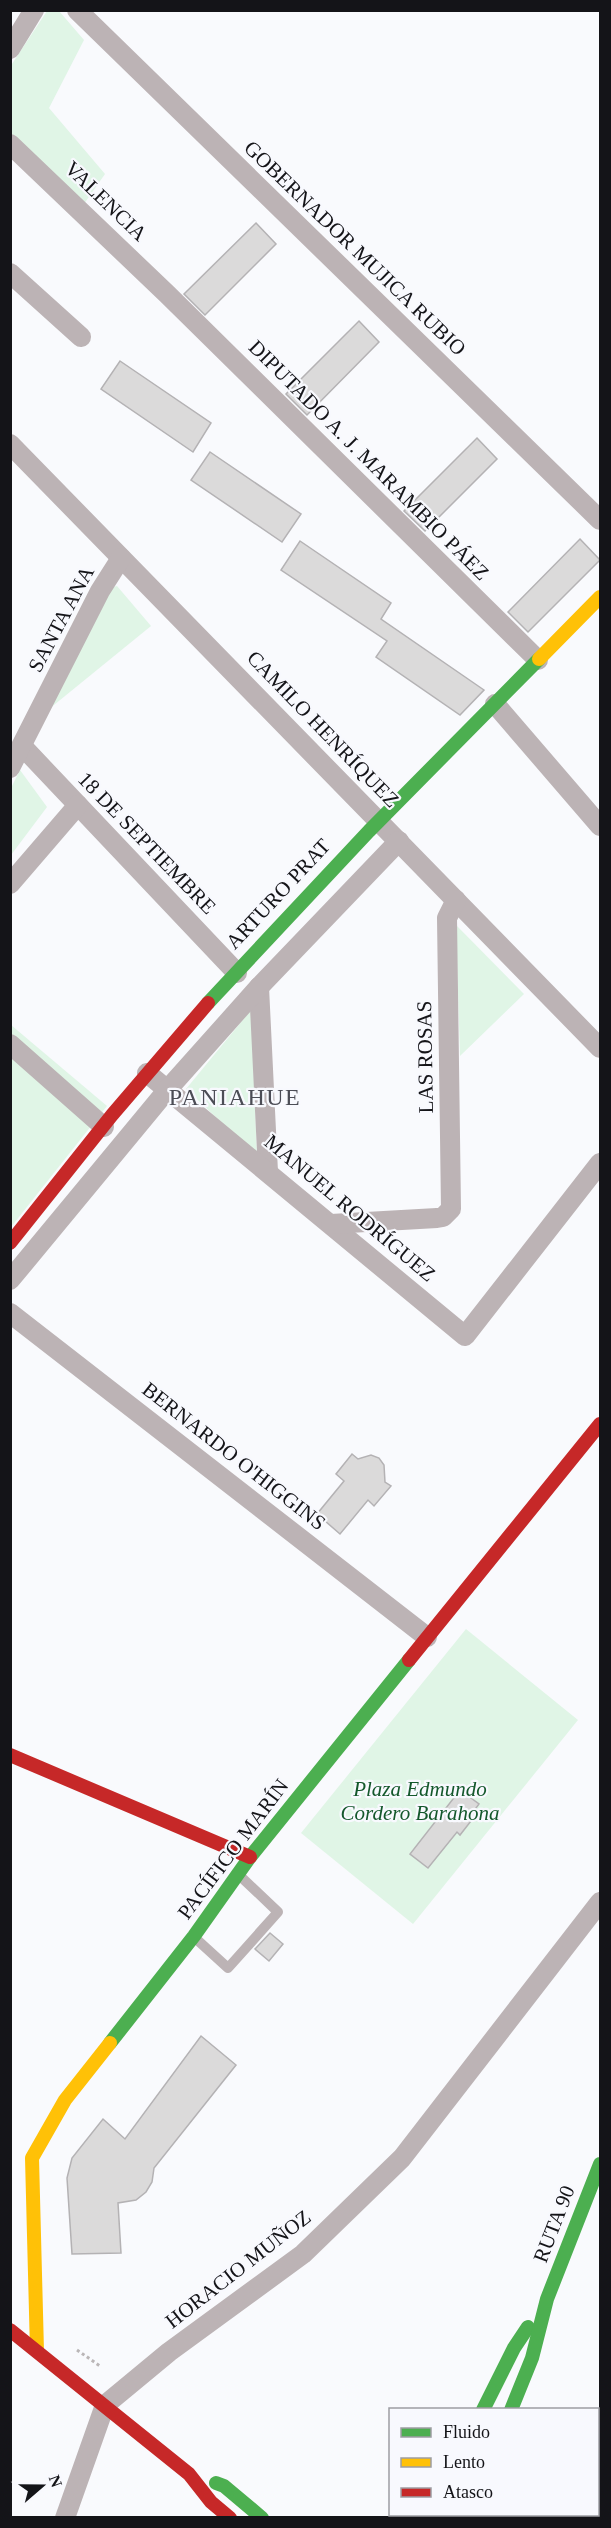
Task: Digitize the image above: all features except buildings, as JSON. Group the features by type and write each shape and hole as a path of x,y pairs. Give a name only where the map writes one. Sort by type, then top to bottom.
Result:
{"street":[{"path":"10,49 34,10"},
{"name":"GOBERNADOR MUJICA RUBIO","path":"77,10 600,520"},
{"name":"VALENCIA","path":"10,144 167,294"},
{"path":"10,273 81,338"},
{"name":"DIPUTADO A. J. MARAMBIO PÁEZ","path":"167,294 538,660"},
{"name":"CAMILO HENRÍQUEZ","path":"10,444 600,1048"},
{"name":"SANTA ANA","path":"10,768 100,591 121,558"},
{"name":"ARTURO PRAT","path":"12,1236 147,1073 237,973 379,821 600,597"},
{"path":"495,704 600,825"},
{"name":"18 DE SEPTIEMBRE","path":"22,746 237,973"},
{"path":"10,884 78,805"},
{"path":"10,1280 168,1089 259,987 399,841"},
{"name":"LAS ROSAS","path":"331,1224 437,1218 448,1214 452,1204 447,918 456,900"},
{"path":"259,987 268,1172"},
{"path":"10,1044 104,1127"},
{"name":"MANUEL RODRÍGUEZ","path":"147,1073 465,1336 600,1163"},
{"name":"BERNARDO O'HIGGINS","path":"10,1313 427,1637"},
{"name":"PACÍFICO MARÍN","path":"37,2351 32,2158 65,2100 194,1936 250,1857 600,1424"},
{"path":"10,1755 250,1857"},
{"name":"HORACIO MUÑOZ","path":"105,2405 170,2352 303,2254 402,2158 600,1902"},
{"name":"RUTA 90","path":"511,2408 532,2358 547,2299 600,2164"},
{"name":"RUTA 90","path":"483,2408 513,2348 547,2299"},
{"path":"10,2330 189,2474 211,2502 230,2517"},
{"path":"65,2517 105,2405"},
{"path":"189,2474 224,2486 262,2517"}],"lane":[{"path":"194,1936 228,1968 279,1912 238,1875"}],"green space":[{"path":"47,11 59,11 84,40 49,108 105,174 79,211 11,144 10,67"},
{"path":"117,586 151,626 49,709 100,591"},
{"path":"20,770 47,807 11,855 11,788"},
{"path":"456,925 524,994 460,1056"},
{"path":"251,1010 257,1156 186,1089"},
{"path":"11,1025 107,1106 11,1227"},
{"name":"Plaza Edmundo Cordero Barahona","path":"466,1629 578,1720 413,1924 301,1833"}],"traffic: fast":[{"path":"208,1003 369,831 539,659"},
{"path":"110,2043 194,1936 250,1857 409,1660"},
{"path":"512,2408 532,2358 547,2299 600,2164"},
{"path":"484,2408 514,2348 528,2327"},
{"path":"216,2483 224,2486 262,2518"}],"traffic: slow":[{"path":"539,659 600,597"},
{"path":"37,2351 32,2158 65,2100 110,2043"}],"traffic: jam":[{"path":"10,1243 112,1115 208,1003"},
{"path":"409,1660 600,1424"},
{"path":"10,1755 250,1857"},
{"path":"10,2330 189,2474 211,2502 230,2518"}],"district":[{"name":"PANIAHUE","path":"235,1097"}]}
